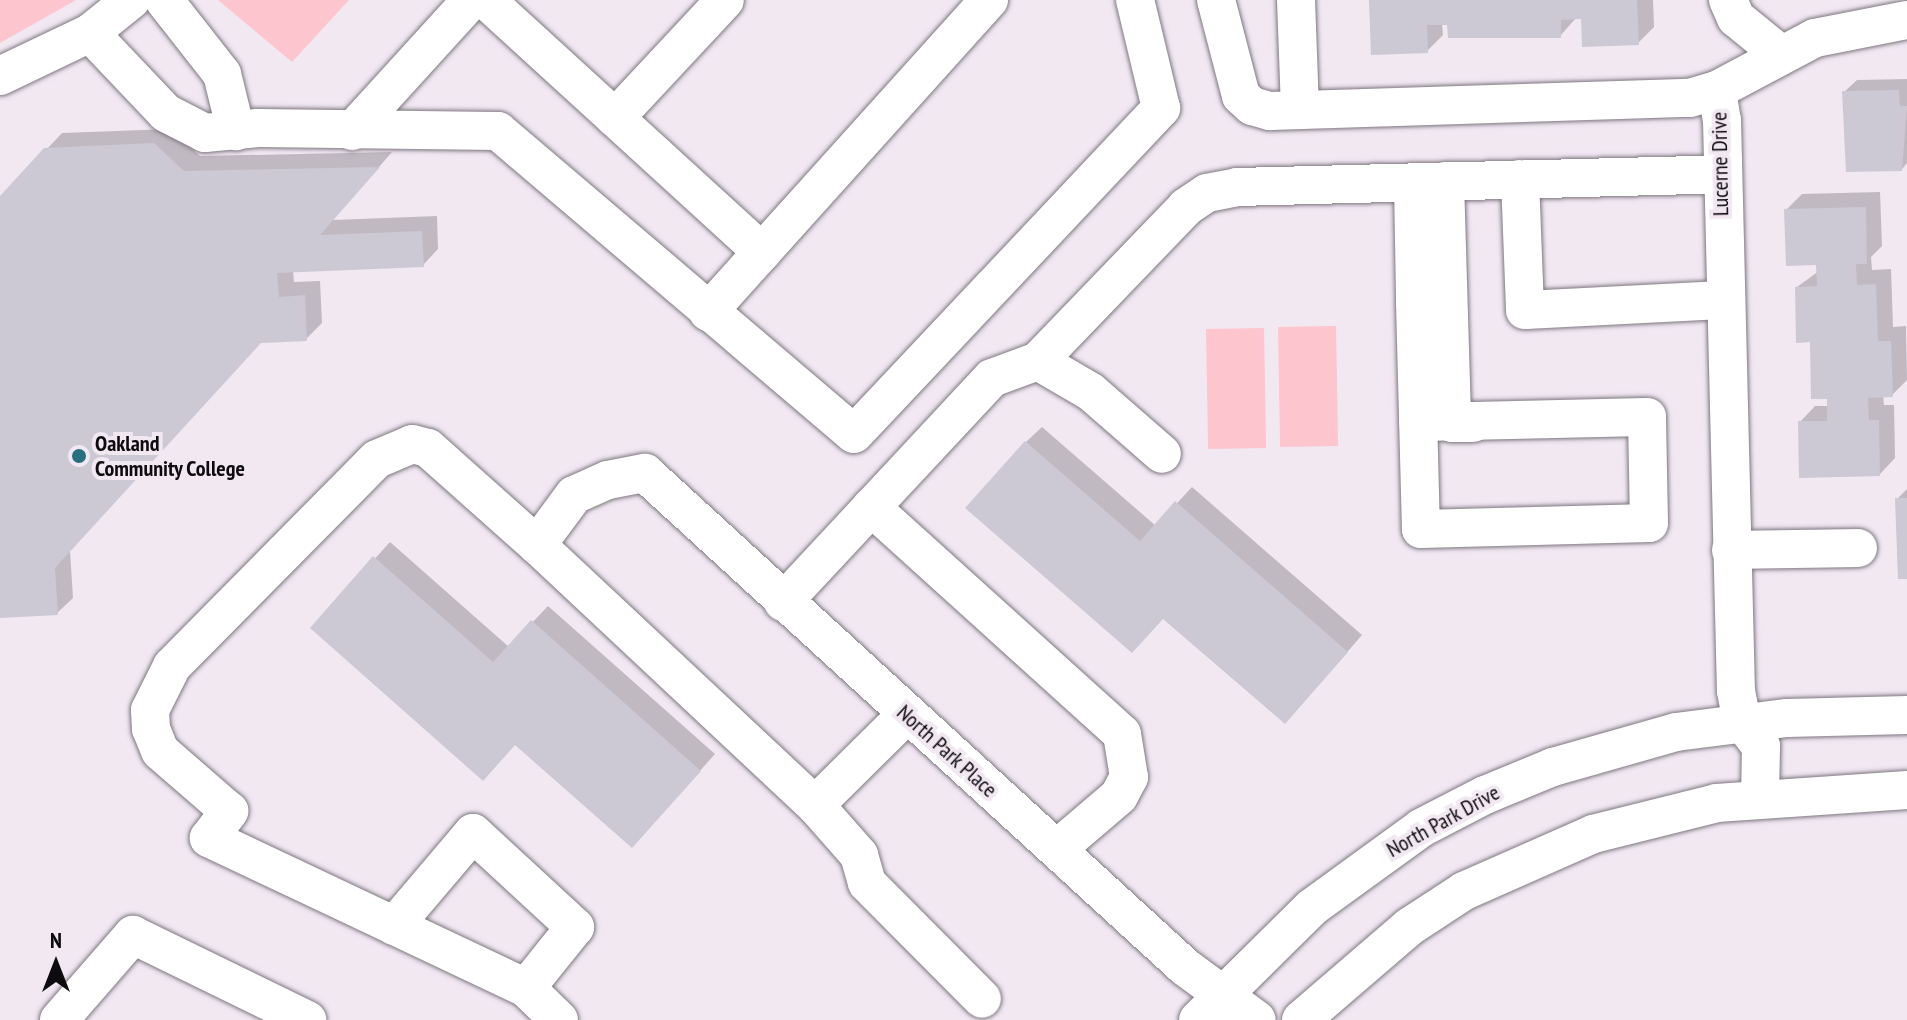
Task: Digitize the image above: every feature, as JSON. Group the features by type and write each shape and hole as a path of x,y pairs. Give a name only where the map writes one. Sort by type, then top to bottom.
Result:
{"street":[{"path":"0,76 90,33 131,0"},
{"path":"164,0 222,74 236,131"},
{"path":"352,131 471,0"},
{"path":"486,0 762,252"},
{"path":"615,118 725,0"},
{"path":"708,312 989,0"},
{"path":"90,33 166,113 205,133 498,131 854,434 1161,108 1135,0"},
{"name":"Lucerne Drive","path":"1216,0 1241,96 1252,106 1270,111 1664,99 1717,90 1731,550 1742,722"},
{"path":"1296,0 1300,110"},
{"path":"1728,0 1736,18 1779,53"},
{"path":"1717,90 1779,53 1850,27 1907,20"},
{"path":"783,602 992,378 1038,361 1186,207 1207,193 1237,187 1721,174"},
{"path":"1520,179 1525,310 1723,300"},
{"path":"1429,182 1435,423 1421,529 1649,523 1647,417 1435,423"},
{"path":"1038,361 1091,392 1162,454"},
{"path":"559,1020 526,988 209,838 229,811 160,751 150,710 172,666 377,459 412,444 428,448 537,545 815,805 859,855 867,883 982,999"},
{"name":"North Park Place","path":"537,545 574,495 608,480 645,473 906,715 1195,976 1257,1020"},
{"path":"871,507 1122,734 1129,777 1119,796 1057,849"},
{"path":"1731,550 1858,548"},
{"path":"815,805 906,715"},
{"name":"North Park Drive","path":"1198,1020 1311,908 1421,828 1553,767 1663,735 1742,722 1907,715"},
{"path":"1742,722 1761,746 1760,798"},
{"path":"1301,1020 1409,927 1521,862 1666,813 1760,798 1907,790"},
{"path":"394,926 473,833 575,927 526,988"},
{"path":"59,1020 133,935 274,1011 307,1020"}],"shaded area":[{"path":"0,0 76,0 0,43"},
{"path":"218,0 349,0 292,62"},
{"path":"1336,326 1338,446 1280,447 1278,327"},
{"path":"1264,328 1266,448 1208,449 1206,329"}],"building":[{"path":"1369,0 1637,0 1639,45 1582,47 1581,19 1561,20 1561,38 1448,38 1447,25 1427,25 1428,53 1371,55"},
{"path":"1899,90 1900,106 1907,106 1902,171 1846,172 1842,91"},
{"name":"Oakland Community College","path":"154,143 184,171 380,167 320,235 422,231 424,267 277,273 279,297 305,295 307,341 261,343 55,568 58,615 0,618 0,196 44,148"},
{"path":"1866,207 1867,264 1856,264 1857,285 1876,284 1878,341 1891,341 1893,397 1868,398 1869,420 1879,420 1880,476 1799,478 1798,421 1827,421 1827,399 1811,399 1810,342 1796,343 1795,287 1817,286 1816,265 1786,266 1784,209"},
{"path":"1025,441 1140,541 1175,501 1348,652 1285,724 1163,619 1132,653 965,508"},
{"path":"1895,498 1907,498 1907,579 1898,579"},
{"path":"373,556 493,662 531,620 701,771 632,848 515,745 483,781 310,628"}],"place":[{"name":"Oakland Community College","path":"79,456"}]}
